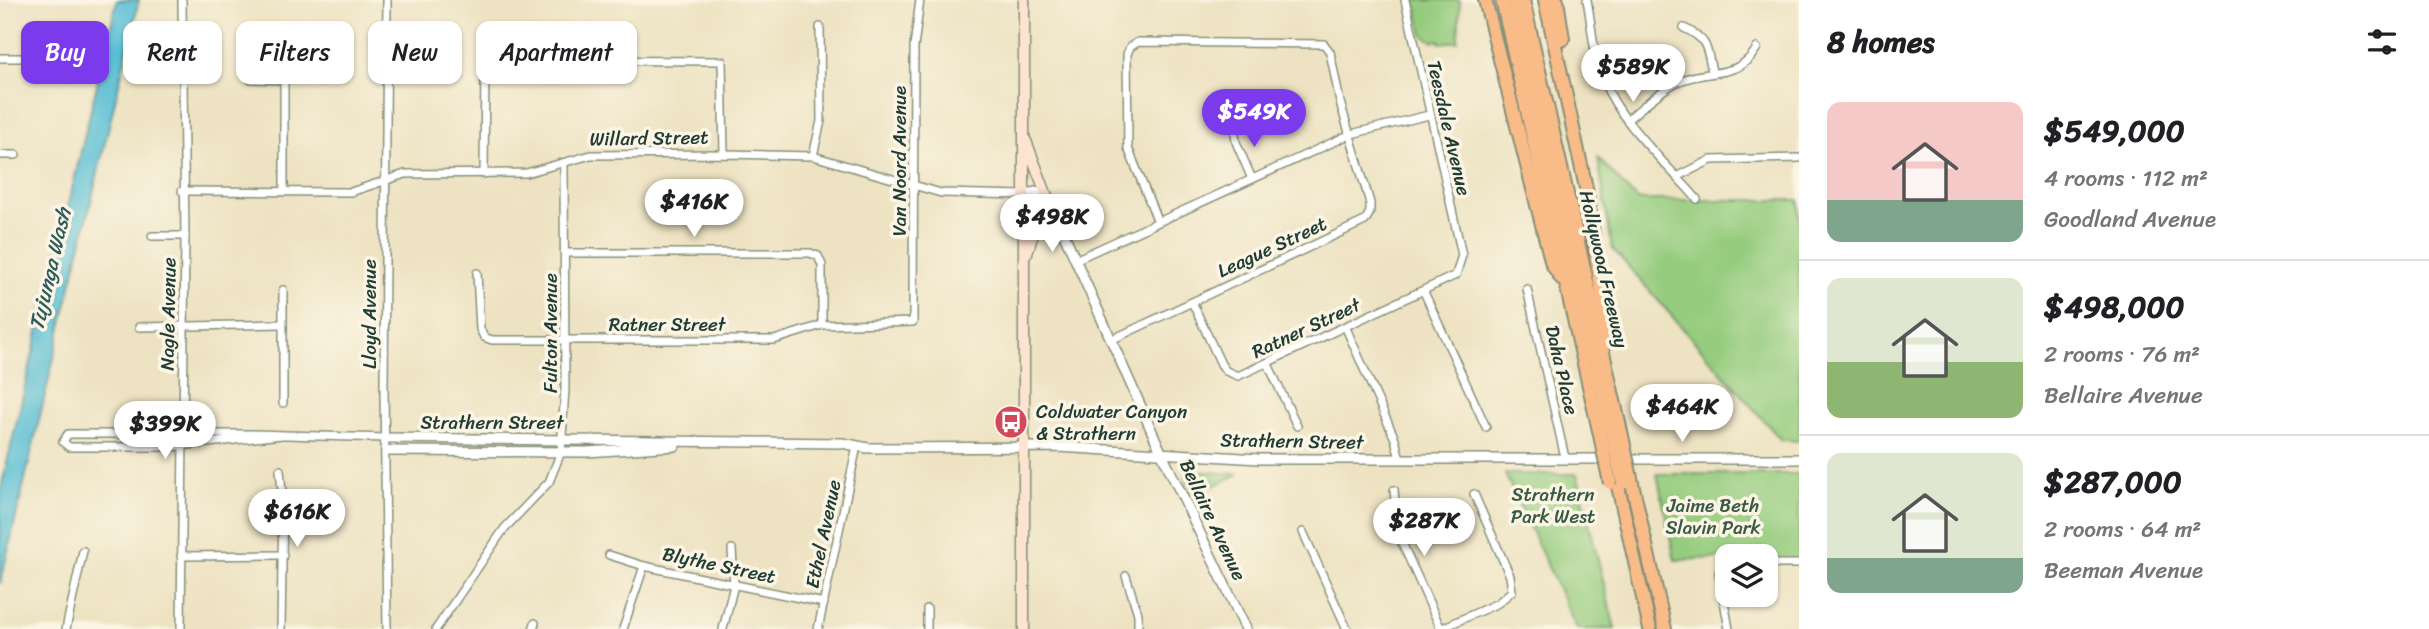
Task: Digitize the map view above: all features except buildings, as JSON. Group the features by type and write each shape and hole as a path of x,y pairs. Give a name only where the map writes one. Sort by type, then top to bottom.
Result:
{"highway":[{"path":"1485,0 1552,264 1567,287"},
{"name":"Hollywood Freeway","path":"1502,0 1567,287 1665,629"},
{"path":"1508,0 1610,435"},
{"path":"1514,0 1610,435"},
{"name":"Hollywood Freeway","path":"1523,0 1602,351 1610,435 1621,483 1643,629"},
{"path":"1545,0 1575,126"},
{"path":"1557,0 1605,314 1602,351"},
{"path":"1621,483 1650,629"},
{"path":"1621,483 1655,629"}],"main road":[{"path":"1024,0 1024,629"},
{"path":"1024,133 1047,196"},
{"path":"1023,267 1032,234 1042,226 1057,229"}],"street":[{"name":"Nagle Avenue","path":"181,629 184,236 182,0"},
{"name":"Lloyd Avenue","path":"387,0 387,629"},
{"name":"Van Noord Avenue","path":"914,322 914,47 919,0"},
{"name":"Teesdale Avenue","path":"1405,0 1462,262"},
{"path":"1587,0 1602,78 1627,120 1697,198"},
{"path":"813,156 821,121 820,27"},
{"path":"1684,28 1700,35 1707,47 1712,72"},
{"path":"1158,222 1128,148 1127,54 1130,47 1138,42 1324,44 1330,52 1340,102 1352,134"},
{"path":"1627,120 1676,83 1712,72 1739,69 1757,48"},
{"path":"0,58 21,58"},
{"path":"484,174 486,62 722,61 724,154"},
{"path":"284,84 284,191"},
{"path":"1023,195 1041,198 1075,260 1352,134 1429,115"},
{"path":"1234,125 1236,142 1252,179"},
{"name":"League Street","path":"1111,340 1365,221 1370,212 1370,203 1352,134"},
{"name":"Willard Street","path":"182,191 351,192 405,174 526,173 591,155 724,154 813,156 954,195 1023,195"},
{"path":"0,155 16,155"},
{"path":"1678,177 1711,160 1799,158"},
{"name":"Fulton Avenue","path":"436,629 504,529 549,482 561,452 564,439 566,253 564,163"},
{"path":"1023,195 1035,192 1047,196"},
{"name":"Bellaire Avenue","path":"1047,196 1162,454 1245,629"},
{"path":"152,236 184,236"},
{"path":"566,253 810,253 818,256 822,265 822,325"},
{"name":"Ratner Street","path":"1192,302 1226,371 1238,376 1451,280 1462,262"},
{"name":"Ratner Street","path":"477,273 480,329 484,337 492,340 774,340 822,325 914,322"},
{"name":"Daha Place","path":"1527,289 1565,458"},
{"path":"283,290 284,403"},
{"path":"1424,292 1486,427"},
{"path":"139,327 282,324"},
{"path":"1346,328 1395,439 1400,459"},
{"path":"1268,363 1297,426"},
{"name":"Strathern Street","path":"282,435 181,446 69,447 63,442 68,434 181,434 282,435 385,438 564,439 857,446 1024,446 1259,459 1799,459"},
{"name":"Strathern Street","path":"387,451 651,450 701,443"},
{"name":"Ethel Avenue","path":"818,629 857,446"},
{"path":"280,470 283,555 281,629"},
{"path":"1394,490 1398,534 1440,629 1506,598 1513,584 1474,494"},
{"path":"1303,532 1347,629"},
{"path":"723,629 734,585 732,549"},
{"path":"66,629 83,551"},
{"path":"181,556 283,555"},
{"name":"Blythe Street","path":"609,555 644,566 824,603"},
{"path":"1778,564 1799,564"},
{"path":"623,629 644,566"},
{"path":"1126,576 1138,614 1138,629"},
{"path":"1727,607 1729,629"},
{"path":"927,629 928,609"}],"green space":[{"path":"1415,0 1460,0 1458,41 1440,43 1439,40 1433,41 1423,35"},
{"path":"1598,158 1637,200 1799,200 1799,441 1781,440 1612,248"},
{"path":"1191,471 1239,474 1193,495 1185,477"},
{"name":"Strathern Park West","path":"1505,474 1577,474 1615,629 1577,629"},
{"name":"Jaime Beth Slavin Park","path":"1657,474 1799,474 1799,561 1778,561 1778,544 1715,544 1715,558 1675,560"}],"water":[{"path":"117,0 139,0 134,21 123,21 123,67 0,584 0,492 97,84 109,84 109,34"}],"place":[{"name":"Coldwater Canyon & Strathern","path":"1011,422"}],"water label":[{"name":"Tujunga Wash","path":"50,269"}]}
